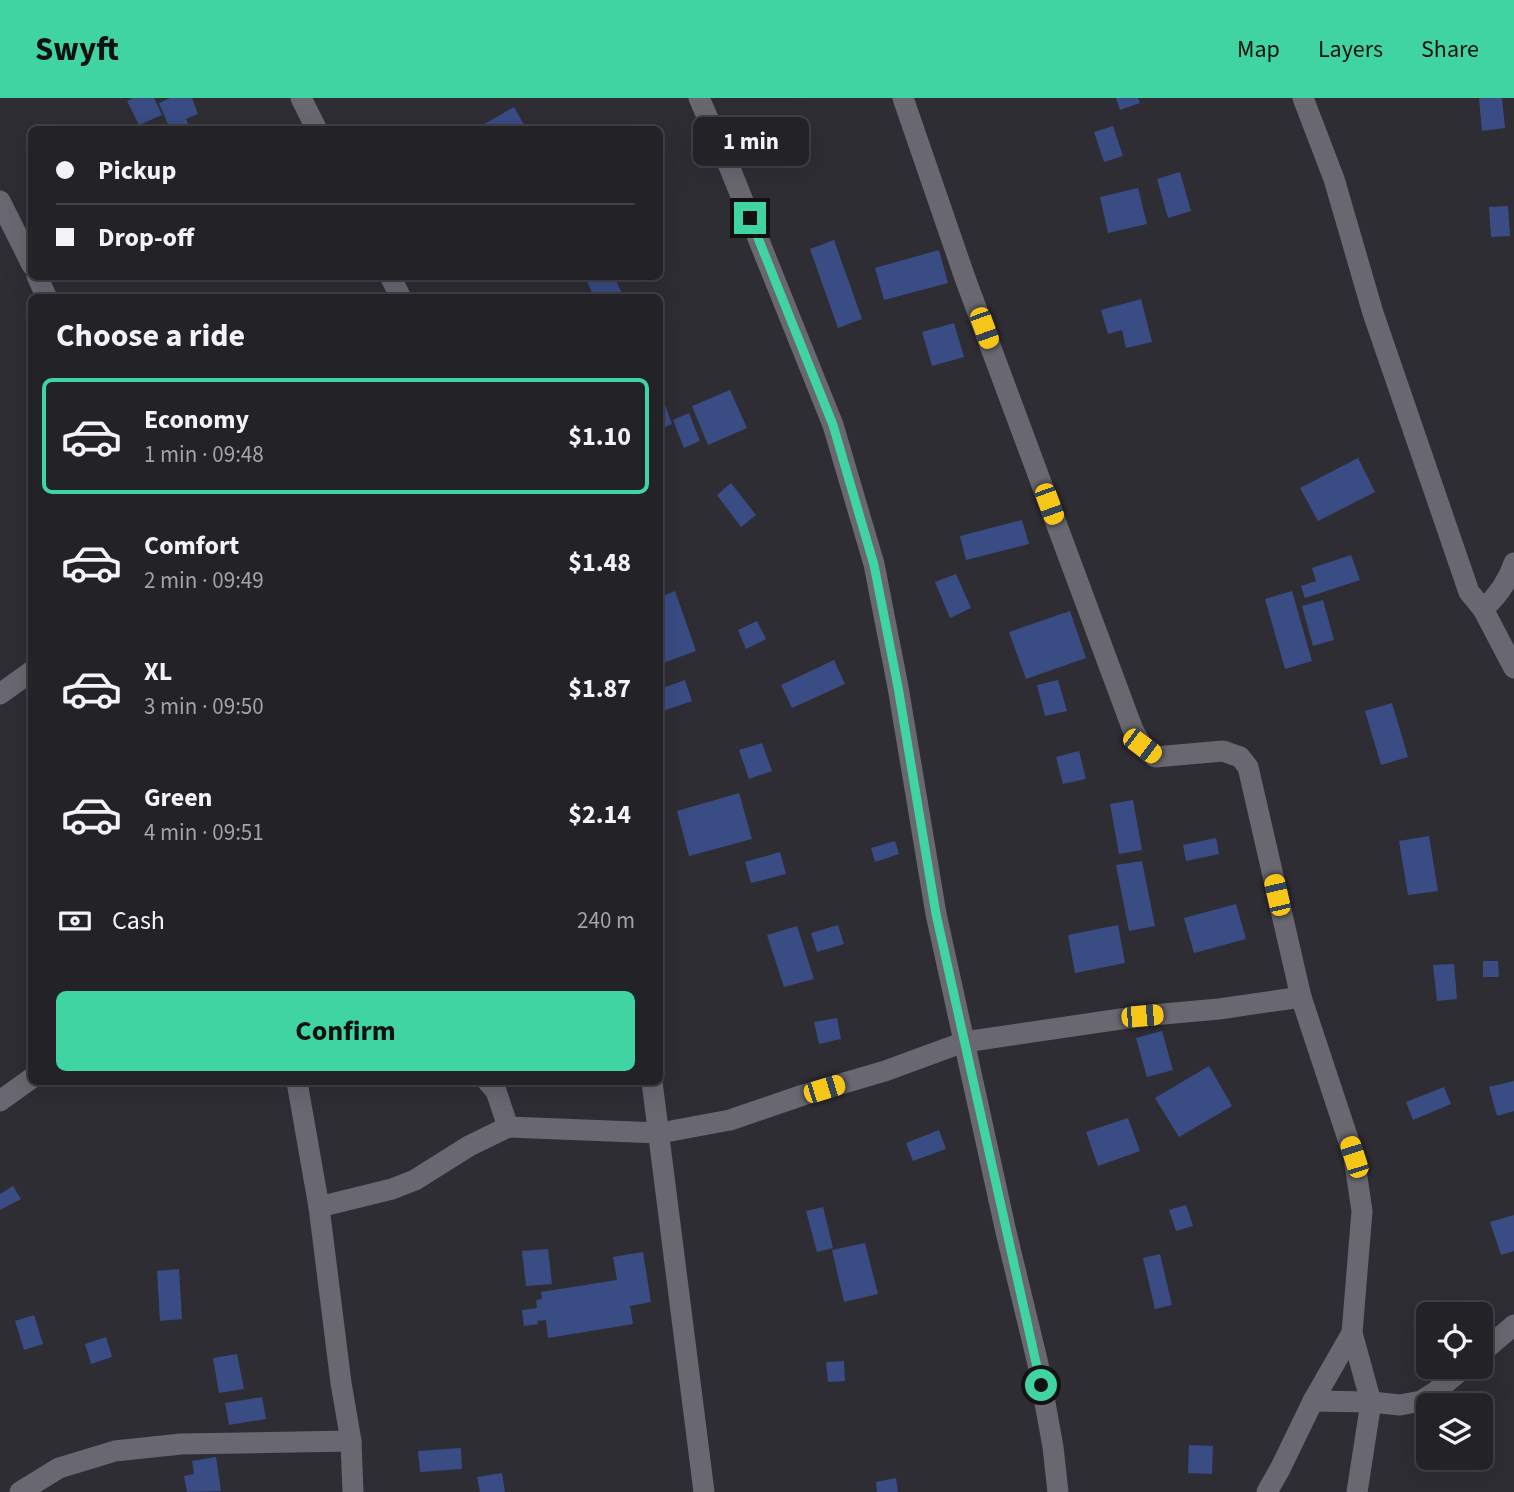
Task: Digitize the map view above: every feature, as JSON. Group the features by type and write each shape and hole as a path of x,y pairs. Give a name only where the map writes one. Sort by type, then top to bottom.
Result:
{"street":[{"path":"302,98 315,126"},
{"path":"699,98 833,425 874,565 898,687 936,914 1038,1364 1058,1492"},
{"path":"903,98 965,278 1133,730 1142,746 1156,757 1223,751 1240,757 1248,767 1301,997 1354,1157 1362,1211 1352,1333 1370,1402 1357,1492"},
{"path":"1303,98 1334,179 1373,313 1469,592 1483,609 1514,668"},
{"path":"0,201 28,257"},
{"path":"1483,609 1496,597 1514,562"},
{"path":"0,694 28,674"},
{"path":"319,1207 392,1189 415,1180 469,1146 508,1128 660,1133 730,1120 885,1071 964,1042 1142,1016 1219,1009 1301,997"},
{"path":"0,1101 28,1081"},
{"path":"297,1085 319,1207 351,1441 353,1492"},
{"path":"491,1085 496,1091 508,1128"},
{"path":"652,1085 704,1492"},
{"path":"1493,1343 1514,1325"},
{"path":"1267,1492 1313,1401 1352,1333"},
{"path":"1313,1401 1400,1405 1421,1401 1451,1379"},
{"path":"20,1492 59,1468 115,1451 181,1444 351,1441"}],"building":[{"path":"133,98 154,98 162,115 139,125 127,101"},
{"path":"170,98 192,98 198,114 186,119 189,126 169,126 159,103"},
{"path":"1116,98 1138,98 1140,103 1120,110"},
{"path":"1479,98 1502,98 1505,128 1482,131"},
{"path":"514,107 525,126 481,126"},
{"path":"1113,126 1123,156 1104,162 1094,132"},
{"path":"1180,172 1191,211 1168,218 1157,179"},
{"path":"1138,188 1147,224 1108,233 1100,197"},
{"path":"1508,206 1510,236 1491,237 1489,207"},
{"path":"834,240 862,319 838,328 810,249"},
{"path":"939,250 948,283 884,300 875,268"},
{"path":"587,280 616,280 622,294 592,294"},
{"path":"1141,299 1152,342 1126,348 1122,330 1108,334 1101,310"},
{"path":"954,323 964,357 932,366 922,332"},
{"path":"730,390 747,428 708,445 692,406"},
{"path":"663,399 672,424 663,428"},
{"path":"689,413 700,441 684,448 673,420"},
{"path":"1358,458 1375,492 1318,521 1300,488"},
{"path":"731,483 756,515 741,527 717,495"},
{"path":"1022,520 1029,544 966,560 960,536"},
{"path":"1351,555 1360,580 1305,598 1301,586 1316,581 1312,568"},
{"path":"956,574 971,608 950,618 935,582"},
{"path":"675,591 696,651 663,663 663,596"},
{"path":"1292,591 1312,661 1285,669 1265,599"},
{"path":"1323,600 1334,640 1313,646 1302,606"},
{"path":"1070,611 1086,658 1026,679 1009,632"},
{"path":"757,621 766,639 746,649 738,630"},
{"path":"834,660 845,684 792,708 781,685"},
{"path":"685,680 692,701 663,711 663,688"},
{"path":"1058,680 1067,711 1045,716 1037,685"},
{"path":"1392,703 1408,757 1381,765 1365,711"},
{"path":"762,743 772,771 749,779 739,750"},
{"path":"1079,751 1086,779 1063,784 1056,757"},
{"path":"739,793 752,839 689,856 677,811"},
{"path":"1133,800 1142,850 1119,854 1110,804"},
{"path":"1429,836 1438,891 1408,895 1399,841"},
{"path":"1216,838 1219,854 1186,861 1183,845"},
{"path":"895,841 899,854 875,862 871,848"},
{"path":"780,852 786,874 751,883 745,862"},
{"path":"1142,861 1155,926 1129,931 1116,865"},
{"path":"1236,904 1246,939 1194,953 1184,918"},
{"path":"838,925 844,944 817,952 811,933"},
{"path":"1118,925 1125,963 1075,973 1068,935"},
{"path":"797,926 814,979 784,987 767,935"},
{"path":"1483,961 1498,961 1499,977 1483,977"},
{"path":"1454,964 1457,999 1437,1001 1433,965"},
{"path":"837,1018 841,1039 819,1044 814,1022"},
{"path":"1162,1031 1173,1070 1147,1077 1136,1038"},
{"path":"1209,1066 1232,1106 1179,1137 1155,1098"},
{"path":"1514,1081 1514,1111 1497,1116 1489,1087"},
{"path":"1444,1087 1451,1104 1413,1120 1406,1102"},
{"path":"1128,1118 1140,1151 1098,1166 1086,1132"},
{"path":"939,1130 946,1149 913,1161 906,1143"},
{"path":"13,1186 21,1199 0,1210 0,1194"},
{"path":"1186,1205 1193,1226 1176,1231 1169,1210"},
{"path":"823,1207 833,1248 817,1252 806,1211"},
{"path":"1514,1215 1514,1251 1501,1255 1490,1222"},
{"path":"865,1243 878,1294 844,1302 832,1250"},
{"path":"548,1249 552,1284 526,1286 522,1251"},
{"path":"643,1252 651,1302 630,1306 633,1324 548,1338 546,1320 524,1326 522,1310 537,1308 536,1300 542,1299 541,1292 617,1280 613,1257"},
{"path":"1160,1254 1172,1305 1155,1309 1143,1258"},
{"path":"179,1269 182,1319 160,1321 157,1271"},
{"path":"34,1315 43,1344 24,1350 15,1321"},
{"path":"106,1337 112,1357 91,1364 85,1344"},
{"path":"237,1354 244,1389 219,1393 213,1358"},
{"path":"844,1361 845,1381 828,1382 826,1362"},
{"path":"262,1397 266,1419 229,1425 225,1403"},
{"path":"1189,1445 1213,1446 1212,1474 1188,1473"},
{"path":"461,1448 462,1469 420,1472 418,1451"},
{"path":"216,1457 221,1491 187,1492 184,1476 194,1474 192,1461"},
{"path":"502,1473 505,1492 480,1492 477,1477"},
{"path":"896,1478 898,1492 877,1492 876,1482"}],"route":[{"path":"750,218 833,425 874,565 898,687 936,914 1041,1385"}]}
